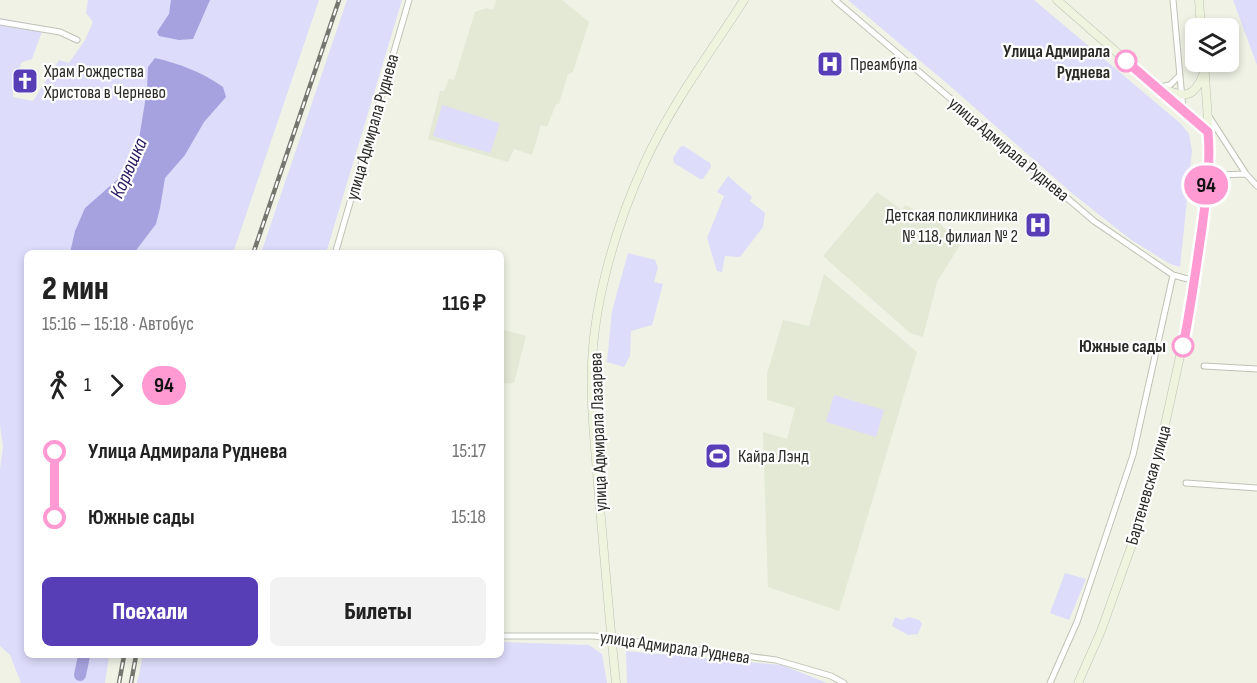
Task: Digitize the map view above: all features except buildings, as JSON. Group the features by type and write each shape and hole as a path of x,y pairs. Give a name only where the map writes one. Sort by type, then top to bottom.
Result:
{"street":[{"name":"улица Адмирала Руднева","path":"336,250 410,0"},
{"name":"улица Адмирала Лазарева","path":"616,683 592,385 593,354 605,276 614,243 644,164 744,0"},
{"name":"улица Адмирала Руднева","path":"835,0 1094,221 1173,275 1195,281"},
{"path":"1057,0 1208,132"},
{"path":"1173,0 1183,109"},
{"path":"1199,0 1200,18"},
{"path":"0,22 60,32 77,40"},
{"path":"1157,86 1182,94 1192,94 1205,72"},
{"name":"Бартеневская улица","path":"1078,683 1105,620 1135,536 1173,395 1195,281 1207,184 1210,150 1205,72"},
{"path":"1157,86 1170,85 1180,75"},
{"path":"1207,114 1246,174 1257,186"},
{"path":"1207,184 1218,175 1246,174"},
{"path":"1050,683 1077,622 1133,455 1173,275"},
{"path":"1204,366 1256,369"},
{"path":"1186,483 1257,488"},
{"name":"улица Адмирала Руднева","path":"504,636 594,636 776,660 831,676 844,683"}],"shaded area":[{"path":"88,0 319,0 234,250 24,250 24,658 109,658 105,683 21,683 10,655 0,646 0,469 3,447 0,425 0,18 44,26 32,59 22,62 13,81 13,97 33,101 59,60 69,63 85,40 93,22 86,13"},
{"path":"347,0 402,0 327,250 262,250"},
{"path":"496,0 562,0 589,22 573,72 568,74 559,104 556,104 547,127 541,125 532,155 514,149 508,162 428,139 440,91 444,91 449,79 454,80 475,12 486,8 493,10"},
{"path":"848,0 1034,0 1180,123 1189,134 1192,151 1180,267 1170,264 1130,239 1073,194"},
{"path":"1233,0 1257,0 1257,65"},
{"path":"442,105 500,123 490,153 433,136"},
{"path":"684,146 710,163 711,167 703,179 674,163 673,158 680,147"},
{"path":"728,176 752,197 750,201 765,213 763,227 740,257 725,256 722,272 717,271 707,238 724,196 717,192"},
{"path":"877,192 902,210 905,205 923,214 927,210 960,245 937,282 923,337 910,333 823,256"},
{"path":"628,253 655,260 658,267 654,282 663,284 652,325 631,331 630,356 624,367 607,362 612,311"},
{"path":"824,274 917,352 839,611 768,587 763,432 787,439 795,408 767,400 767,374 783,320 809,326"},
{"path":"504,330 526,336 514,383 504,384"},
{"path":"834,395 884,410 876,437 826,422"},
{"path":"1065,573 1086,579 1069,620 1050,613"},
{"path":"895,617 902,620 909,617 919,620 922,624 918,634 908,635 892,626"},
{"path":"504,642 589,645 602,654 607,683 137,683 143,658 504,658"},
{"path":"626,651 782,665 827,683 627,683"}],"water":[{"path":"171,0 210,0 193,39 179,40 159,36 157,32 169,14"},
{"path":"155,58 182,66 223,87 226,97 204,122 185,155 165,178 156,224 136,250 71,250 75,231 85,208 117,180 128,167 138,145 147,90 148,67"}],"waterway":[{"name":"Корюшка","path":"80,675 84,658"}],"railway":[{"path":"254,250 339,0"},
{"path":"119,683 124,658"},
{"path":"131,683 136,658"}],"bus line":[{"name":"94","path":"1126,61 1208,132 1210,150 1205,204 1195,281 1183,346"}],"place":[{"name":"Улица Адмирала Руднева","path":"1126,61"},
{"name":"Преамбула","path":"830,64"},
{"name":"Храм Рождества Христова в Чернево","path":"25,81"},
{"name":"Детская поликлиника № 118, филиал № 2","path":"1038,225"},
{"name":"Южные сады","path":"1183,346"},
{"name":"Кайра Лэнд","path":"718,456"}]}
